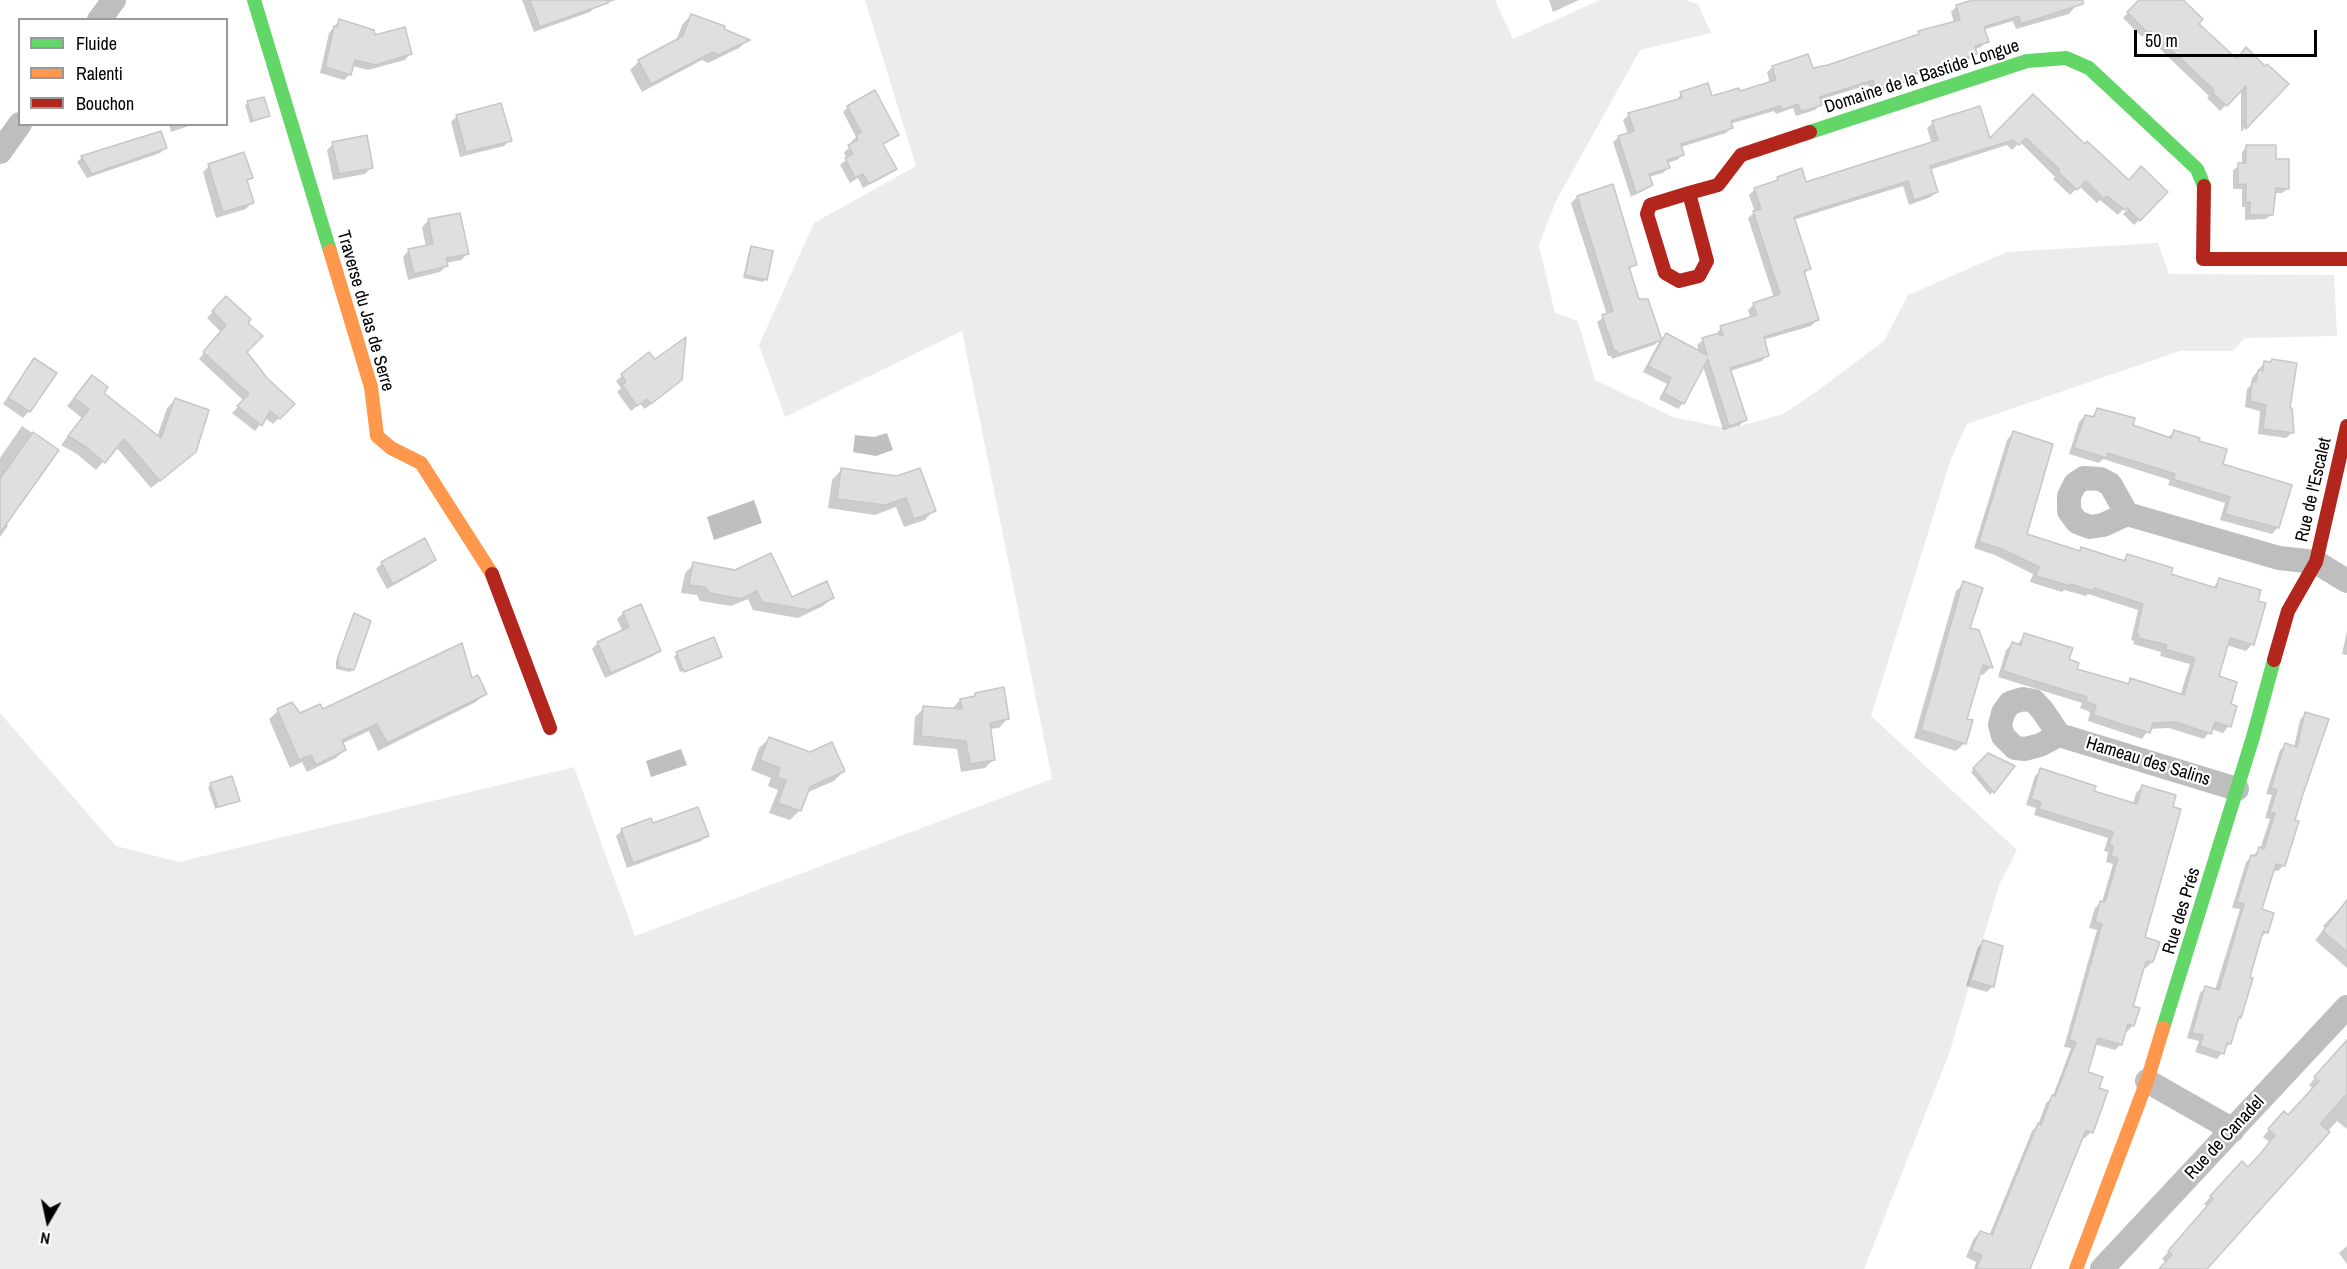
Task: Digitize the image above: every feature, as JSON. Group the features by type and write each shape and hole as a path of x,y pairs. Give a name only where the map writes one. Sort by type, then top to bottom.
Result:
{"street":[{"path":"100,18 114,0"},
{"name":"Traverse du Jas de Serre","path":"254,0 371,387 377,436 391,448 408,454 421,463 493,576 550,728"},
{"name":"Domaine de la Bastide Longue","path":"1689,193 1707,261 1699,276 1679,281 1665,273 1647,214 1650,205 1718,184 1741,155 2027,61 2066,58 2089,68 2197,169 2204,184 2203,259 2347,259"},
{"path":"0,152 19,126"},
{"name":"Rue de l'Escalet","path":"2316,562 2347,426"},
{"path":"2127,514 2279,558 2316,562 2347,581"},
{"name":"Rue des Prés","path":"2076,1269 2148,1081 2288,611 2316,562"},
{"name":"Hameau des Salins","path":"2060,735 2236,789"},
{"name":"Rue de Canadel","path":"2102,1269 2347,1007"},
{"path":"2148,1081 2233,1130"}],"shaded area":[{"path":"865,0 1495,0 1513,39 1600,0 1685,0 1698,4 1711,33 1640,50 1556,201 1539,245 1555,313 1578,321 1595,380 1673,417 1730,429 1783,414 1884,341 1908,295 2007,252 2158,243 2169,274 2334,275 2337,336 2245,338 2233,351 2180,351 1967,424 1951,459 1871,716 2017,850 1999,885 1949,1054 1864,1269 0,1269 0,713 116,846 179,862 574,767 635,936 1052,779 962,331 785,417 759,345 814,223 916,166"},
{"path":"887,433 893,450 876,456 853,452 855,435 874,437"},
{"path":"754,500 762,523 714,540 707,517"},
{"path":"681,749 687,765 651,777 646,761"}],"building":[{"path":"530,0 608,0 608,3 540,27"},
{"path":"1973,0 2083,0 2083,4 2021,24 2019,16 1984,27 1989,42 1975,46 1977,54 1963,58 1964,62 1946,68 1945,64 1905,76 1907,81 1877,90 1873,80 1820,97 1822,105 1801,112 1798,104 1781,110 1780,106 1731,121 1733,128 1681,144 1684,155 1667,160 1670,168 1649,174 1653,185 1636,193 1618,136 1634,131 1628,113 1682,98 1680,92 1708,83 1712,96 1739,88 1740,91 1776,80 1772,66 1808,54 1813,68 1828,65 1919,34 1918,31 1960,20 1956,5"},
{"path":"2139,0 2183,0 2203,19 2199,24 2237,59 2246,47 2265,66 2267,64 2289,84 2246,129 2246,86 2227,106 2212,92 2214,90 2151,31 2148,33 2127,12"},
{"path":"691,14 725,26 724,29 750,40 718,55 713,52 651,84 638,60 683,36"},
{"path":"339,19 374,30 375,35 405,27 412,54 375,65 355,60 351,75 325,67 334,26 337,27"},
{"path":"875,90 899,135 883,144 897,169 869,184 863,174 855,178 845,158 853,154 848,145 858,140 856,135 861,132 847,106"},
{"path":"2033,94 2085,144 2087,141 2129,180 2141,166 2168,192 2140,221 2127,208 2125,210 2107,196 2104,199 2086,181 2077,190 2058,172 2060,170 2026,138 2019,145 2013,140 1930,166 1938,192 1914,200 1908,181 1794,217 1811,269 1804,271 1819,320 1764,337 1769,356 1730,368 1747,420 1729,426 1708,359 1684,404 1664,393 1671,378 1648,366 1666,333 1707,355 1702,338 1719,333 1720,336 1723,335 1720,326 1757,315 1753,303 1780,294 1753,211 1761,209 1754,188 1778,180 1777,177 1802,168 1806,182 1938,140 1932,121 1980,106 1990,138"},
{"path":"264,97 270,116 253,121 247,101"},
{"path":"501,103 512,141 466,152 456,115"},
{"path":"161,131 167,148 92,174 81,156"},
{"path":"367,135 373,168 339,174 332,142"},
{"path":"2246,145 2276,145 2276,159 2289,159 2289,189 2276,188 2273,215 2250,215 2250,202 2246,203 2246,184 2238,185 2238,163 2246,163"},
{"path":"244,152 253,178 247,180 254,203 223,212 208,164"},
{"path":"1613,184 1637,265 1629,267 1639,299 1648,299 1662,340 1618,354 1614,351 1602,315 1613,311 1577,196"},
{"path":"460,213 469,254 446,258 448,266 414,274 408,249 433,244 428,219"},
{"path":"751,246 773,251 767,280 745,275"},
{"path":"226,296 251,319 248,323 263,336 247,352 267,378 295,404 280,419 270,411 262,426 237,406 249,394 203,352 226,325 212,311"},
{"path":"686,337 682,380 651,404 647,399 637,406 622,385 626,382 621,374 649,352 655,359"},
{"path":"34,358 57,373 30,412 8,398"},
{"path":"2272,359 2297,363 2290,408 2292,408 2294,433 2263,429 2266,405 2250,401 2252,382 2256,382 2258,370 2263,371 2264,361 2271,362"},
{"path":"92,375 108,387 104,393 161,438 175,398 209,410 196,452 160,481 124,439 105,463 68,436 89,409 74,398"},
{"path":"2097,408 2135,418 2133,425 2171,438 2174,430 2200,438 2199,441 2227,449 2223,464 2292,485 2279,528 2225,514 2230,497 2173,479 2175,474 2108,453 2107,458 2074,448 2085,415 2094,417"},
{"path":"2013,431 2053,444 2027,534 2080,551 2081,547 2125,561 2127,554 2173,568 2171,574 2216,588 2219,578 2261,590 2258,601 2266,603 2254,645 2230,638 2219,676 2237,682 2231,704 2237,706 2231,727 2215,722 2211,734 2176,722 2153,723 2150,733 2093,715 2096,705 2086,702 2087,697 2003,671 2012,642 2021,645 2024,633 2073,648 2069,659 2079,663 2077,669 2129,684 2130,678 2184,695 2195,658 2165,649 2167,645 2138,638 2139,634 2136,634 2143,604 2094,588 2093,591 2036,576 2039,567 2002,549 1979,542"},
{"path":"33,432 59,450 0,533 0,479"},
{"path":"841,468 897,476 920,468 936,511 914,519 906,498 885,505 837,499"},
{"path":"425,538 436,560 393,584 381,562"},
{"path":"771,553 792,597 827,581 834,598 808,610 762,602 757,591 741,599 709,593 705,587 689,585 693,562 735,570"},
{"path":"1963,581 1983,588 1970,628 1979,630 1993,668 1983,665 1967,719 1973,720 1966,744 1921,730"},
{"path":"641,604 661,651 611,673 597,642 629,627 623,612"},
{"path":"354,613 371,621 354,670 338,667 338,657"},
{"path":"714,637 722,657 684,672 676,652"},
{"path":"462,643 472,678 478,675 487,694 387,743 377,724 342,740 346,750 316,765 311,755 299,760 277,709 292,702 300,713 320,704 323,709"},
{"path":"1004,687 1009,719 990,723 995,760 970,764 966,741 921,736 923,706 962,709 960,699 975,696 975,693"},
{"path":"2305,712 2329,719 2295,820 2299,821 2285,866 2276,864 2262,909 2274,913 2268,933 2263,931 2250,977 2253,978 2241,1018 2239,1017 2231,1044 2227,1043 2224,1054 2200,1046 2203,1035 2192,1033 2205,986 2219,990 2244,904 2237,902 2251,855 2256,856 2259,847 2264,849 2275,813 2270,812 2277,790 2271,788 2285,743 2297,747"},
{"path":"769,737 810,752 832,742 845,771 810,787 801,811 778,803 786,780 777,777 780,768 760,760"},
{"path":"1988,753 2015,766 1994,793 1973,768"},
{"path":"2040,768 2096,786 2094,791 2137,804 2142,785 2176,795 2173,807 2181,809 2145,937 2160,942 2153,962 2146,961 2133,1006 2140,1008 2134,1026 2128,1024 2122,1045 2098,1038 2088,1072 2103,1077 2099,1088 2108,1091 2093,1133 2086,1130 2030,1269 1976,1269 1982,1255 1971,1251 1980,1231 1992,1235 2038,1123 2041,1125 2052,1095 2055,1096 2076,1042 2069,1040 2102,924 2095,922 2100,901 2105,902 2118,858 2111,856 2113,846 2109,845 2113,832 2039,809 2041,802 2031,799"},
{"path":"232,776 240,801 218,807 210,783"},
{"path":"698,807 709,836 633,863 621,829 651,818 653,823"},
{"path":"2347,900 2347,952 2323,931"},
{"path":"1983,940 2003,946 1994,987 1971,980"},
{"path":"2347,1040 2347,1094 2320,1124 2330,1132 2207,1269 2159,1269 2172,1255 2168,1251 2213,1199 2210,1196 2242,1161 2248,1167 2261,1153 2275,1135 2268,1129 2284,1111 2288,1115 2319,1081 2314,1077"}],"traffic: fast":[{"path":"254,0 330,251"},
{"path":"1810,132 2027,61 2066,58 2089,68 2197,169 2204,186"},
{"path":"2163,1028 2253,737 2274,660"}],"traffic: slow":[{"path":"330,251 371,387 377,436 391,448 421,463 492,574"},
{"path":"2076,1269 2147,1081 2163,1028"}],"traffic: jam":[{"path":"1689,193 1707,261 1699,276 1679,281 1665,273 1647,214 1650,205 1689,193 1718,185 1741,155 1810,132"},
{"path":"2204,186 2203,259 2347,259"},
{"path":"2274,660 2288,611 2316,562 2347,426"},
{"path":"492,574 550,728"}]}
